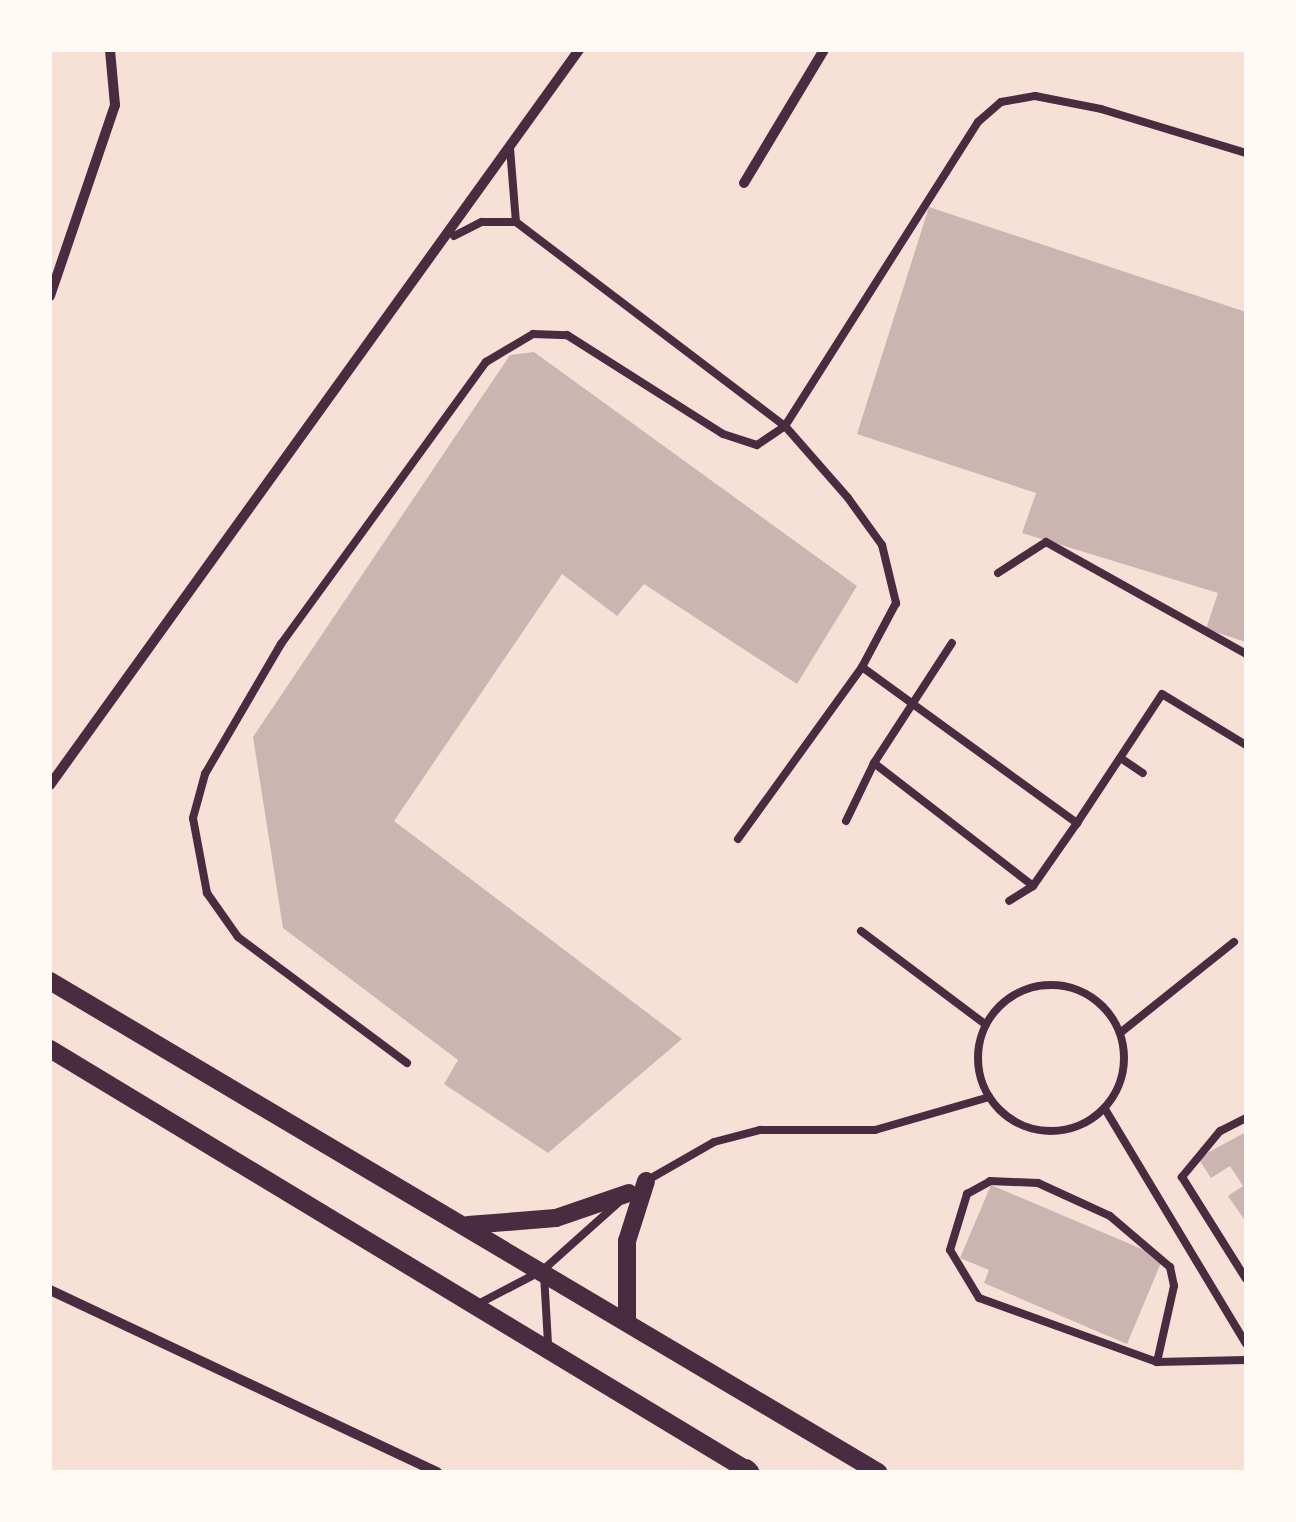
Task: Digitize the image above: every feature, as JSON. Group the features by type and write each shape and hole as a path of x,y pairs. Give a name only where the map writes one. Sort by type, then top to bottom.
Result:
{"street":[{"path":"50,296 115,105 110,50"},
{"path":"50,784 454,236 579,50"},
{"path":"744,183 824,50"},
{"path":"50,981 878,1472"},
{"path":"50,1049 548,1343 748,1471"},
{"path":"627,1320 627,1240 646,1181"},
{"path":"468,1226 556,1218 629,1193"},
{"path":"50,1290 437,1472"}],"lane":[{"path":"407,1064 238,937 192,852 205,774 281,644 486,362 513,341 567,335 742,443 757,445 785,426 967,138 1001,102 1034,96 1101,109 1246,153"},
{"path":"510,148 516,222"},
{"path":"454,236 482,222 516,222 785,426 863,517 893,574 896,603 862,668 738,840"},
{"path":"998,573 1024,549 1053,544 1246,654"},
{"path":"846,821 874,763 952,642"},
{"path":"862,668 1077,823"},
{"path":"1010,901 1033,886 1122,759 1162,694 1246,745"},
{"path":"1122,759 1143,774"},
{"path":"874,763 1033,886"},
{"path":"861,932 986,1026"},
{"path":"1120,1033 1234,942"},
{"path":"1054,985 1084,992 1120,1033 1123,1074 1105,1109 1045,1132 1013,1120 989,1097 978,1062 986,1026 1018,993 1054,985"},
{"path":"480,1303 543,1270 646,1181 745,1134 874,1130 989,1097"},
{"path":"1105,1109 1246,1344"},
{"path":"1246,1118 1220,1130 1182,1177 1246,1279"},
{"path":"1157,1362 1174,1286 1160,1250 1038,1183 990,1181 968,1194 950,1250 980,1298 1157,1362 1246,1360"},
{"path":"543,1270 548,1343"}],"building":[{"path":"929,207 1246,312 1246,642 1206,629 1218,593 1022,533 1036,493 857,434"},
{"path":"534,352 857,586 797,684 644,584 617,616 562,574 394,821 682,1039 548,1153 444,1084 458,1060 283,928 253,737 510,355"},
{"path":"1246,1132 1246,1222 1228,1196 1243,1186 1230,1166 1211,1178 1198,1158"},
{"path":"991,1185 1163,1258 1127,1344 984,1283 989,1270 960,1258"}]}
